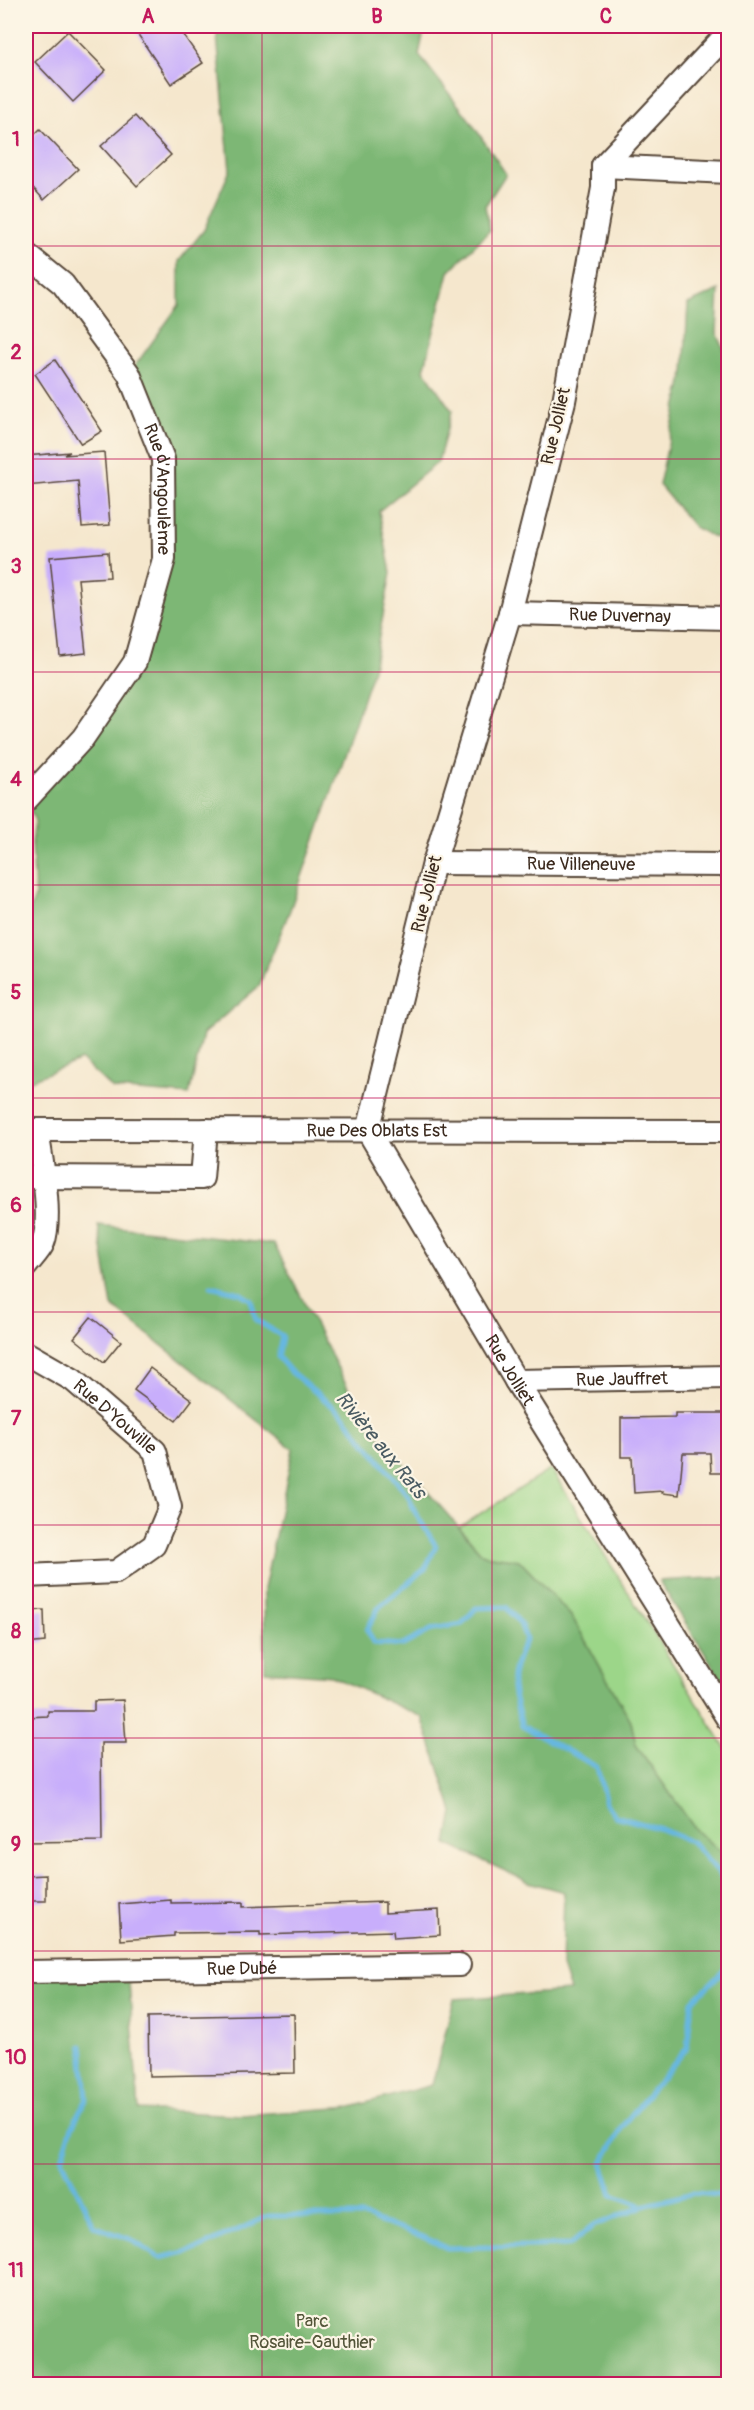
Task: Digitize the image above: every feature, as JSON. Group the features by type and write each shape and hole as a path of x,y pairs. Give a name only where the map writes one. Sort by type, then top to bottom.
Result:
{"street":[{"path":"603,166 729,33"},
{"path":"603,166 729,172"},
{"name":"Rue Jolliet","path":"603,166 603,188 564,401 510,613 434,863 368,1131 516,1381 729,1719"},
{"name":"Rue d'Angoulème","path":"26,254 63,284 129,374 163,459 164,548 164,559 135,662 83,738 26,800"},
{"name":"Rue Duvernay","path":"510,613 729,618"},
{"name":"Rue Villeneuve","path":"434,863 729,865"},
{"path":"26,1266 43,1245 46,1227 35,1177 31,1130"},
{"name":"Rue Des Oblats Est","path":"31,1130 729,1131"},
{"path":"35,1177 202,1178 206,1130"},
{"name":"Rue D'Youville","path":"26,1353 73,1380 155,1451 170,1507 154,1545 116,1572 26,1576"},
{"name":"Rue Jauffret","path":"516,1381 729,1377"},
{"name":"Rue Dubé","path":"26,1972 459,1965"}],"green space":[{"path":"216,26 425,26 419,55 469,119 506,174 485,206 490,230 449,272 424,370 452,411 438,462 379,511 391,573 373,669 290,910 259,986 203,1034 189,1095 113,1089 81,1060 26,1082 26,921 35,897 32,842 35,821 26,800 135,662 164,559 163,459 129,374 179,305 179,261 204,230 230,170"},
{"path":"719,290 717,333 728,358 728,437 724,459 728,475 728,544 695,528 659,485 684,373 688,304"},
{"name":"Parc Rosaire-Gauthier","path":"98,1225 274,1244 364,1419 483,1555 519,1560 572,1617 631,1722 636,1745 697,1832 728,1857 728,2384 26,2384 26,1972 128,1970 139,2110 242,2115 351,2107 432,2085 454,1999 570,1991 562,1967 564,1892 529,1882 447,1844 453,1812 422,1717 332,1676 265,1671 264,1589 293,1449 112,1306"},
{"path":"551,1469 728,1752 728,1857 697,1832 636,1745 631,1722 572,1617 519,1560 483,1555 459,1527"},
{"path":"728,1577 728,1690 659,1581"}],"building":[{"path":"142,26 177,26 203,63 171,84 135,30"},
{"path":"68,31 106,70 73,102 35,62"},
{"path":"135,116 171,155 137,186 101,146"},
{"path":"40,129 78,169 44,200 26,180 26,143"},
{"path":"55,360 102,431 81,444 35,374"},
{"path":"70,452 64,455 104,452 110,525 82,527 78,481 26,486 26,456"},
{"path":"108,552 110,577 78,579 86,653 60,656 50,557"},
{"path":"91,1317 121,1341 104,1362 74,1338"},
{"path":"150,1368 192,1400 176,1421 134,1390"},
{"path":"675,1413 729,1413 729,1441 726,1441 727,1473 711,1473 710,1453 683,1453 679,1495 662,1493 663,1491 634,1493 632,1457 621,1457 621,1418 675,1417"},
{"path":"44,1610 45,1642 26,1644 26,1611"},
{"path":"123,1700 126,1743 101,1743 102,1841 26,1842 26,1717 48,1716 48,1711 94,1711 94,1701"},
{"path":"46,1875 46,1901 26,1901 26,1876"},
{"path":"171,1900 171,1903 243,1902 243,1907 385,1902 385,1913 439,1910 440,1935 394,1938 393,1931 260,1935 260,1932 174,1933 174,1936 121,1940 119,1904"},
{"path":"294,2014 295,2073 149,2076 148,2017"}],"waterway":[{"name":"Rivière aux Rats","path":"211,1286 240,1293 251,1300 256,1320 282,1336 278,1357 290,1371 342,1414 409,1497 415,1512 436,1546 425,1569 379,1607 367,1630 374,1643 403,1645 433,1629 462,1624 476,1608 506,1607 520,1623 526,1639 513,1673 513,1691 522,1726 597,1767 606,1804 615,1816 661,1829 692,1842 728,1884"},
{"name":"Rivière aux Rats","path":"643,2206 612,2194 602,2163 627,2120 687,2048 692,2002 728,1966"},
{"name":"Rivière aux Rats","path":"82,2046 87,2098 72,2127 62,2159 94,2226 130,2239 160,2258 197,2249 268,2216 362,2216 421,2236 447,2248 570,2245 593,2226 643,2206 693,2193 720,2195 728,2206"}]}
